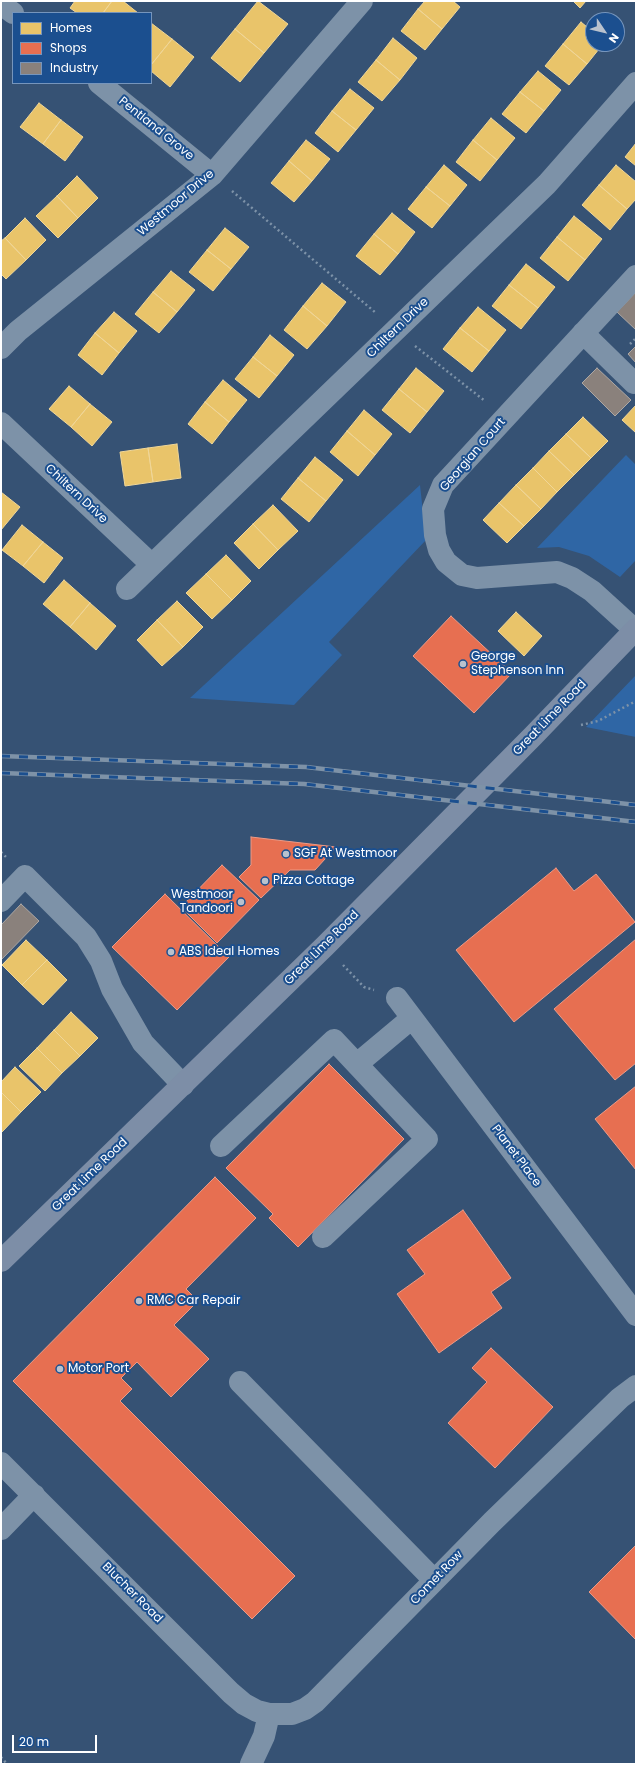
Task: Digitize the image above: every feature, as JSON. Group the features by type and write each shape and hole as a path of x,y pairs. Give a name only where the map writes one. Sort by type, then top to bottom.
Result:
{"main road":[{"name":"Great Lime Road","path":"1,1261 184,1085 325,946 533,736 635,629"}],"street":[{"name":"Westmoor Drive","path":"1,348 18,331 212,175 362,1"},
{"name":"Chiltern Drive","path":"127,589 547,184 636,83"},
{"name":"Pentland Grove","path":"100,84 212,175"},
{"name":"Georgian Court","path":"635,629 592,591 572,578 557,572 477,578 462,575 446,562 439,550 435,535 433,509 443,485 636,276"},
{"path":"584,333 634,383"},
{"name":"Chiltern Drive","path":"1,423 152,565"},
{"path":"1,901 25,876 86,937 101,962 112,989 143,1043 184,1085"},
{"name":"Planet Place","path":"397,998 636,1315"},
{"path":"357,1064 412,1018"},
{"path":"221,1146 334,1040 427,1139 323,1237"},
{"path":"240,1382 434,1580"},
{"name":"Comet Row","path":"269,1714 292,1714 315,1702 357,1661 434,1580 620,1398 636,1386"},
{"name":"Blucher Road","path":"1,1463 231,1693 244,1704 257,1711 269,1714"},
{"path":"1,1529 34,1496"},
{"path":"251,1764 262,1743 269,1714"}],"path":[{"path":"212,175 396,330 506,417"},
{"path":"576,726 598,721 636,701"},
{"path":"325,946 364,987 397,998"},
{"path":"1,1757 8,1764"}],"shaded area":[{"path":"626,455 636,465 636,560 620,577 589,556 559,547 537,548"},
{"path":"420,485 426,540 329,642 342,655 294,705 190,698"},
{"path":"636,675 636,737 586,727"}],"building: Homes":[{"path":"75,1 112,1 104,12 76,12 70,8"},
{"path":"112,1 123,1 137,12 104,12"},
{"path":"258,1 288,24 264,53 235,29"},
{"path":"425,1 453,1 460,7 442,29 418,9"},
{"path":"573,1 586,1 580,8"},
{"path":"418,9 442,29 425,50 401,31"},
{"path":"581,22 585,25 585,52 597,52 587,64 563,44"},
{"path":"152,24 172,39 152,64"},
{"path":"235,29 264,53 240,82 211,58"},
{"path":"393,38 417,58 400,80 376,60"},
{"path":"172,39 194,57 170,87 152,72 152,64"},
{"path":"563,44 587,64 569,85 545,66"},
{"path":"376,60 400,80 382,101 358,82"},
{"path":"538,71 561,90 544,111 520,92"},
{"path":"350,89 374,108 356,130 332,111"},
{"path":"520,92 544,111 526,133 502,114"},
{"path":"39,103 61,120 43,144 20,127"},
{"path":"332,111 356,130 338,152 315,133"},
{"path":"491,118 515,138 497,160 473,140"},
{"path":"61,120 83,137 65,161 43,144"},
{"path":"306,140 330,159 312,181 289,161"},
{"path":"473,140 497,160 480,181 456,162"},
{"path":"636,143 636,166 625,157"},
{"path":"289,161 312,181 294,202 271,183"},
{"path":"444,165 467,185 450,206 426,187"},
{"path":"616,165 636,182 636,199 627,209 599,185"},
{"path":"77,176 98,198 78,218 57,196"},
{"path":"599,185 627,209 610,230 582,205"},
{"path":"426,187 450,206 432,228 408,209"},
{"path":"57,196 78,218 58,238 36,216"},
{"path":"392,213 415,232 398,254 374,234"},
{"path":"574,216 602,239 585,260 557,237"},
{"path":"25,218 46,240 26,260 5,238"},
{"path":"225,228 249,247 231,269 207,250"},
{"path":"374,234 398,254 380,275 356,256"},
{"path":"557,237 585,260 568,281 540,258"},
{"path":"5,238 26,260 6,279 1,274 1,241"},
{"path":"207,250 231,269 213,291 189,272"},
{"path":"526,264 555,287 538,308 509,285"},
{"path":"171,271 195,290 177,312 153,292"},
{"path":"322,283 346,302 327,326 303,306"},
{"path":"509,285 538,308 521,329 492,306"},
{"path":"153,292 177,312 159,333 135,314"},
{"path":"303,306 327,326 307,349 284,330"},
{"path":"478,307 506,330 489,351 460,328"},
{"path":"114,312 137,331 119,353 95,333"},
{"path":"460,328 489,351 472,372 443,349"},
{"path":"95,333 119,353 102,375 78,355"},
{"path":"270,335 294,355 277,376 253,357"},
{"path":"253,357 277,376 259,398 235,379"},
{"path":"416,368 444,391 427,412 399,389"},
{"path":"223,380 247,400 229,422 205,402"},
{"path":"69,386 90,404 71,427 49,409"},
{"path":"399,389 427,412 410,433 382,410"},
{"path":"205,402 229,422 212,444 188,424"},
{"path":"90,404 112,422 92,446 71,427"},
{"path":"636,405 636,433 622,420"},
{"path":"364,410 392,434 375,455 347,431"},
{"path":"583,417 608,441 591,458 566,434"},
{"path":"347,431 375,455 358,476 330,452"},
{"path":"566,434 591,458 574,475 549,451"},
{"path":"177,444 181,478 153,482 148,448"},
{"path":"148,448 153,482 125,486 120,452"},
{"path":"549,451 574,475 557,492 533,468"},
{"path":"315,457 343,480 326,501 298,478"},
{"path":"533,468 557,492 541,509 516,485"},
{"path":"298,478 326,501 309,522 281,499"},
{"path":"516,485 541,509 524,526 499,503"},
{"path":"1,492 20,507 1,530"},
{"path":"499,503 524,526 507,543 483,520"},
{"path":"273,505 298,531 278,550 253,524"},
{"path":"253,524 278,550 259,569 234,543"},
{"path":"22,525 43,542 23,566 2,550"},
{"path":"43,542 63,558 44,583 23,566"},
{"path":"226,555 251,581 232,600 206,574"},
{"path":"206,574 232,600 212,619 186,593"},
{"path":"64,580 90,603 70,627 43,604"},
{"path":"177,601 203,627 183,647 157,620"},
{"path":"90,603 116,626 96,650 70,627"},
{"path":"516,612 542,636 524,656 498,631"},
{"path":"157,620 183,647 162,666 137,640"},
{"path":"26,940 47,960 22,985 2,965"},
{"path":"47,960 67,980 43,1005 22,985"},
{"path":"71,1012 98,1038 80,1056 54,1030"},
{"path":"54,1030 80,1056 62,1073 37,1048"},
{"path":"37,1048 62,1073 45,1091 19,1066"},
{"path":"15,1067 41,1092 21,1112 1,1092 1,1082"},
{"path":"1,1092 21,1112 2,1132 1,1132"}],"building: Shops":[{"name":"George Stephenson Inn","path":"451,616 512,673 474,713 413,656"},
{"path":"251,837 336,847 315,870 290,870 261,898 239,877 251,865"},
{"path":"222,865 259,900 217,943 181,907"},
{"path":"556,868 574,891 596,874 635,922 514,1022 456,950"},
{"name":"ABS Ideal Homes","path":"165,894 229,957 177,1010 112,947"},
{"path":"636,939 636,1063 615,1080 554,1009"},
{"path":"329,1064 404,1139 298,1247 269,1218 273,1214 226,1168"},
{"path":"636,1086 636,1170 595,1119"},
{"path":"215,1177 256,1218 186,1289 198,1301 174,1325 209,1359 171,1397 137,1362 121,1378 132,1389 120,1401 295,1576 252,1619 13,1381"},
{"path":"463,1210 511,1278 491,1292 502,1308 439,1353 397,1294 425,1274 407,1250"},
{"path":"491,1348 553,1407 495,1468 448,1423 487,1382 472,1368"},
{"path":"636,1545 636,1640 589,1592"}],"building: Industry":[{"path":"636,292 636,330 617,312"},
{"path":"636,346 636,363 628,354"},
{"path":"597,368 631,400 615,416 582,383"},
{"path":"21,904 39,921 1,960 1,925"}],"railway":[{"path":"1,756 306,767 636,805"},
{"path":"1,773 304,784 636,822"}],"place":[{"name":"George Stephenson Inn","path":"463,664"},
{"name":"SGF At Westmoor","path":"286,854"},
{"name":"Pizza Cottage","path":"265,881"},
{"name":"Westmoor Tandoori","path":"241,902"},
{"name":"ABS Ideal Homes","path":"171,952"},
{"name":"RMC Car Repair","path":"139,1301"},
{"name":"Motor Port","path":"60,1369"}]}
